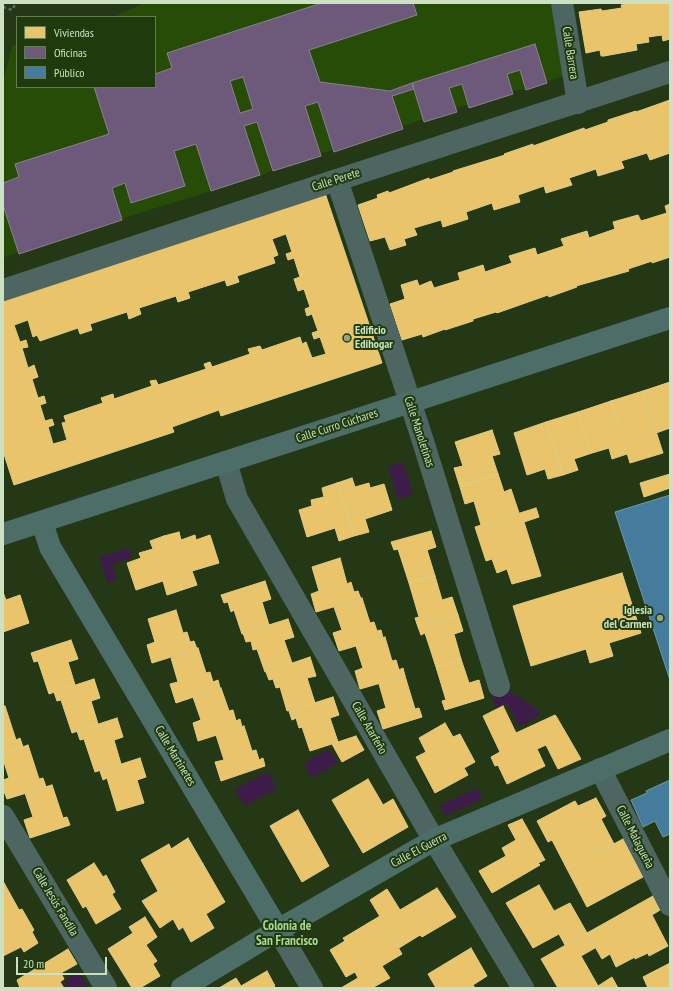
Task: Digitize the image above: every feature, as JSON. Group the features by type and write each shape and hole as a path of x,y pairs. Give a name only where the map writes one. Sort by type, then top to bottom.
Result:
{"street":[{"name":"Calle Barrera","path":"562,3 578,103"},
{"name":"Calle Perete","path":"3,290 670,72"},
{"name":"Calle Manoletinas","path":"336,180 410,403 500,686"},
{"name":"Calle Curro Cúchares","path":"3,534 670,318"},
{"name":"Calle Atarfeño","path":"226,462 237,499 434,840 523,988"},
{"name":"Calle Martinetes","path":"42,522 50,547 312,988"},
{"name":"Calle El Guerra","path":"182,988 278,930 434,840 670,740"},
{"name":"Calle Malagueña","path":"600,769 670,905"},
{"name":"Calle Jesús Fandila","path":"3,816 106,988"}],"path":[{"path":"3,7 12,10 16,3"}],"shaded area":[{"path":"144,3 551,3 563,76 526,89 512,91 454,109 274,169 260,176 120,219 3,258 3,81 12,46 16,45 16,88 156,88 156,16 116,16"},
{"path":"403,462 413,494 398,499 388,467"},
{"path":"129,548 132,558 112,564 117,580 108,583 99,557"},
{"path":"511,692 535,708 540,713 539,716 519,726 507,704 495,708 492,696"},
{"path":"329,749 338,763 312,778 304,763"},
{"path":"268,772 277,789 244,806 235,789"},
{"path":"477,788 482,799 445,816 440,805"},
{"path":"79,972 88,988 69,988 64,981"}],"building: Viviendas":[{"path":"635,3 670,3 670,39 663,41 662,35 648,37 649,42 636,44 637,50 604,56 601,56 600,50 586,53 579,12 622,8 621,5"},
{"path":"670,100 670,153 650,160 647,153 621,161 624,168 598,176 596,169 569,178 572,185 546,193 544,186 518,195 520,202 494,210 492,203 466,212 468,219 443,227 441,220 414,228 417,235 404,239 406,245 390,250 385,237 370,241 358,205 378,198 377,195 388,191 389,193 429,178 429,180 584,128 585,130 608,122 608,120"},
{"name":"Edificio Edihogar","path":"325,193 382,363 221,416 219,410 172,427 174,432 14,485 3,451 3,300","holes":["286,234 292,252 286,254 288,260 294,258 300,277 294,279 298,291 304,289 310,307 305,309 307,316 312,314 318,331 312,333 314,339 320,337 326,354 312,358 306,342 302,344 300,337 262,350 260,346 248,349 250,354 212,367 210,362 204,364 206,369 158,385 156,380 150,381 152,386 114,399 113,394 101,398 103,403 64,416 66,422 62,423 67,440 53,444 48,427 54,425 52,419 45,421 40,405 46,403 44,396 38,398 32,379 38,377 34,365 28,368 22,348 28,347 26,340 20,342 14,325 28,320 33,337 37,335 40,341 78,328 80,334 92,330 90,324 127,312 129,319 141,314 139,308 176,296 178,302 190,298 188,292 225,280 227,286 239,282 237,276 275,263 273,257 278,255 272,239"]},
{"path":"670,204 670,257 652,263 652,261 628,269 629,271 576,286 577,287 549,297 548,295 497,313 496,312 473,319 473,321 423,337 422,334 402,340 390,304 405,299 401,285 417,280 419,286 431,281 434,288 460,280 458,273 483,265 485,272 512,263 509,256 535,248 537,255 564,246 561,239 587,231 589,238 615,229 613,222 638,215 641,221 667,213 665,206"},
{"path":"670,382 670,428 656,433 643,391"},
{"path":"643,391 663,453 630,463 611,401"},
{"path":"611,401 627,454 612,459 609,448 592,453 578,412"},
{"path":"578,412 592,453 574,459 578,470 563,475 546,422"},
{"path":"546,422 563,475 548,479 545,469 527,475 514,433"},
{"path":"492,430 500,454 492,456 498,474 460,487 454,468 463,466 455,442"},
{"path":"498,474 504,492 511,489 519,513 481,525 474,501 465,504 460,487"},
{"path":"670,474 670,488 644,497 640,483"},
{"path":"352,478 355,487 369,483 370,488 384,484 392,510 365,519 369,532 354,536 337,483"},
{"path":"337,483 354,536 339,541 335,528 307,537 299,510 312,506 311,500 324,497 322,488"},
{"path":"536,508 539,517 524,522 541,576 512,584 507,569 497,573 492,559 486,561 475,527"},
{"path":"431,531 436,547 427,550 435,576 409,583 398,549 394,550 391,542"},
{"path":"179,532 181,540 195,535 196,540 210,535 219,563 192,571 197,585 182,590 164,536"},
{"path":"164,536 182,590 167,595 163,581 136,590 127,563 141,558 139,553 153,549 150,541"},
{"path":"340,558 347,584 351,582 354,592 358,591 361,599 316,612 311,594 319,591 312,567"},
{"path":"622,573 641,633 609,643 613,656 590,663 586,649 531,666 513,606"},
{"path":"435,576 442,600 452,597 458,615 418,627 415,618 419,617 409,583"},
{"path":"265,581 271,599 262,602 269,625 242,634 234,610 231,612 228,602 224,603 221,595"},
{"path":"4,595 6,600 20,595 29,623 3,632"},
{"path":"362,598 370,623 374,622 377,631 381,630 383,638 339,651 333,633 342,630 334,607"},
{"path":"176,610 183,633 187,632 190,642 194,641 197,649 152,663 147,645 155,642 148,619"},
{"path":"458,615 463,631 454,634 461,659 436,667 425,633 421,635 418,627"},
{"path":"288,619 294,637 284,640 292,663 265,672 257,649 253,650 251,641 246,642 243,633"},
{"path":"385,637 392,661 396,660 399,670 403,668 405,676 360,689 355,671 363,668 356,646"},
{"path":"71,640 78,659 68,662 75,685 49,694 38,661 34,662 31,653"},
{"path":"198,648 206,673 210,672 213,682 218,680 220,688 176,703 170,684 178,682 171,658"},
{"path":"310,657 316,676 307,678 315,703 287,711 280,687 276,688 273,679 269,680 266,672"},
{"path":"461,659 469,683 479,680 484,698 445,710 442,701 446,700 436,667"},
{"path":"405,676 415,709 419,708 422,717 383,729 377,711 386,708 379,684"},
{"path":"94,679 100,698 91,701 98,724 72,733 61,700 57,701 54,692"},
{"path":"221,688 229,711 233,710 236,721 240,719 242,727 198,741 193,723 201,720 193,697"},
{"path":"333,697 339,715 330,718 338,742 310,751 302,727 299,728 296,718 292,720 289,711"},
{"path":"5,706 16,740 20,738 23,747 3,754 3,707"},
{"path":"503,706 516,733 555,715 581,759 558,769 546,745 537,749 545,766 507,784 498,765 495,766 491,757 500,752 483,716"},
{"path":"117,718 123,737 114,740 121,764 95,772 84,739 80,740 77,731"},
{"path":"445,723 453,737 460,734 475,762 464,768 468,775 435,793 416,757 426,752 419,738"},
{"path":"244,726 252,751 256,750 259,760 263,758 265,766 221,781 215,762 224,760 216,735"},
{"path":"356,736 364,750 342,762 332,744"},
{"path":"28,745 39,779 43,778 46,787 7,799 3,789 3,780 9,778 3,759 3,754"},
{"path":"140,758 146,777 137,780 144,803 117,811 107,778 103,780 100,771"},
{"path":"368,779 383,805 393,799 408,827 363,853 332,800"},
{"path":"52,785 63,818 67,817 70,825 30,838 24,820 33,817 25,793"},
{"path":"596,798 606,816 601,819 614,844 567,869 552,840 548,842 537,821 575,801 578,806"},
{"path":"298,810 329,866 302,882 270,826"},
{"path":"522,819 545,860 538,863 540,865 492,893 479,871 506,856 502,848 516,840 508,825"},
{"path":"188,838 203,864 158,891 141,860 169,844 171,849"},
{"path":"623,839 643,877 587,907 567,869"},
{"path":"94,863 103,877 106,875 115,892 112,894 121,909 96,924 86,906 83,908 67,880"},
{"path":"203,864 225,902 206,914 214,928 191,942 183,927 179,930 173,919 160,928 142,901"},
{"path":"3,881 19,910 22,909 34,930 32,932 38,943 24,952 21,947 3,956"},
{"path":"539,885 554,911 570,903 587,933 565,945 559,934 533,948 506,903"},
{"path":"437,888 456,917 422,937 420,935 399,948 370,900 387,889 400,910"},
{"path":"653,896 660,910 652,915 668,946 649,956 648,953 635,959 635,957 616,967 610,954 602,959 587,933"},
{"path":"380,916 402,954 382,966 390,978 372,988 341,988 358,978 355,972 346,977 330,950 345,941 343,938"},
{"path":"145,917 157,937 146,945 157,961 153,964 160,976 140,988 132,988 108,949 133,933 129,927"},
{"path":"587,933 595,948 581,956 598,986 612,977 618,988 558,988 541,959"},
{"path":"471,948 487,976 473,985 475,988 436,988 428,974"},
{"path":"68,949 77,964 61,973 64,979 60,982 64,988 20,988 17,980"},
{"path":"670,963 670,988 648,988 643,977"},
{"path":"267,971 275,986 272,988 219,988 236,978 241,986"}],"building: Oficinas":[{"path":"322,3 413,3 417,15 309,50 320,82 390,91 412,83 414,89 392,96 403,129 334,152 318,102 305,106 321,156 273,171 257,122 244,126 260,175 211,191 196,144 174,151 185,186 131,203 125,183 112,188 122,220 19,254 3,205 3,183 19,177 15,164 109,134 94,88 156,88 156,74 172,68 167,53","holes":["243,77 253,109 240,113 230,81"]},
{"path":"535,44 547,83 526,90 520,70 507,74 513,94 469,108 462,84 449,88 457,112 424,122 412,83"}],"building: Público":[{"name":"Iglesia del Carmen","path":"670,495 670,680 615,512"},
{"path":"670,780 670,834 663,837 655,821 643,827 631,800"}],"place":[{"name":"Edificio Edihogar","path":"347,338"},
{"name":"Iglesia del Carmen","path":"660,618"}],"district":[{"name":"Colonia de San Francisco","path":"287,934"}]}
